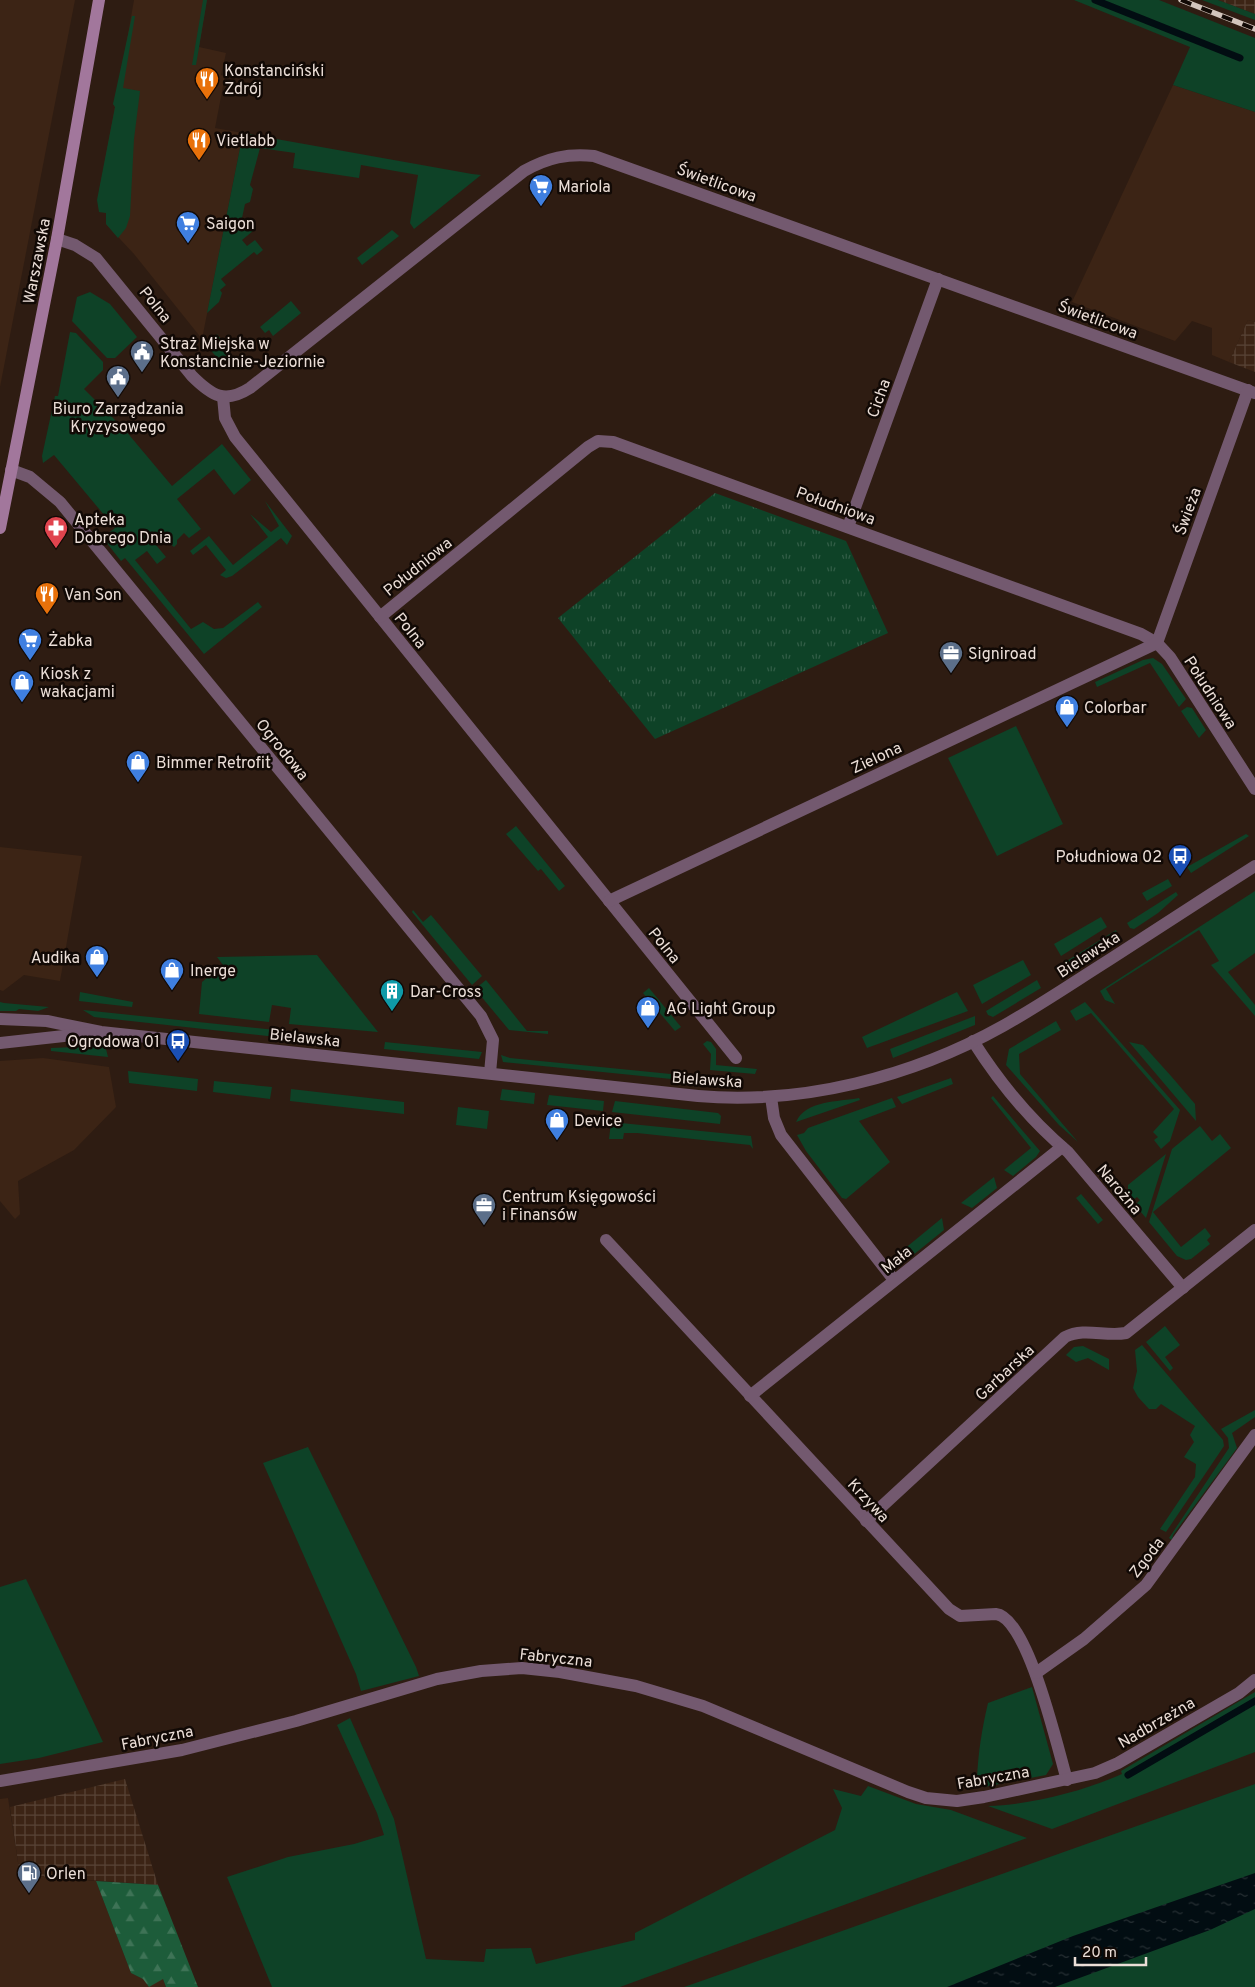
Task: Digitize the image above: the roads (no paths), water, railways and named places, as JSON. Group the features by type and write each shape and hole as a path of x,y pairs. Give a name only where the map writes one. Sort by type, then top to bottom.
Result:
{"main road":[{"name":"Warszawska","path":"0,528 57,239 100,0"}],"street":[{"name":"Świetlicowa","path":"223,397 235,396 250,388 518,175 538,163 568,155 594,156 606,160 1251,392"},
{"name":"Polna","path":"57,239 75,246 96,258 192,376 210,391 223,397 225,418 235,437 736,1058"},
{"name":"Cicha","path":"848,527 938,279"},
{"name":"Świeża","path":"1157,643 1251,392"},
{"name":"Południowa","path":"380,617 588,447 598,441 613,442 1136,632 1157,643 1170,657 1255,789"},
{"name":"Ogrodowa","path":"11,470 30,477 60,502 481,1016 492,1040 490,1074"},
{"name":"Zielona","path":"609,901 1157,643"},
{"name":"Bielawska","path":"0,1019 47,1021 101,1032 706,1097 770,1097 819,1091 875,1078 928,1061 973,1042 1031,1010 1255,866"},
{"name":"Bielawska","path":"0,1043 101,1032"},
{"name":"Narożna","path":"973,1042 992,1070 1048,1136 1062,1147 1183,1288"},
{"path":"770,1097 774,1118 781,1136 894,1280"},
{"name":"Mała","path":"750,1396 1062,1147"},
{"path":"1183,1288 1255,1230"},
{"name":"Krzywa","path":"606,1240 866,1521 955,1614 960,1616 1002,1615 1009,1620 1016,1629 1036,1673 1067,1780"},
{"name":"Garbarska","path":"866,1521 1065,1337 1082,1331 1114,1335 1126,1333 1183,1288"},
{"name":"Zgoda","path":"1036,1673 1084,1639 1146,1585 1255,1435"},
{"name":"Fabryczna","path":"0,1781 182,1750 296,1721 438,1680 481,1671 522,1668 602,1678 681,1698 926,1798 957,1801 1067,1780"},
{"name":"Nadbrzeżna","path":"1067,1780 1095,1773 1118,1762 1239,1693 1255,1680"}],"water":[{"path":"1255,1873 1255,1909 1210,1930 1055,1987 947,1987 1073,1936"}],"waterway":[{"path":"1095,0 1240,58"},
{"path":"1128,1775 1255,1701"}],"railway":[{"path":"1181,0 1255,29"}],"place":[{"name":"Konstanciński Zdrój","path":"207,100"},
{"name":"Vietlabb","path":"199,161"},
{"name":"Mariola","path":"541,207"},
{"name":"Saigon","path":"188,244"},
{"name":"Straż Miejska w Konstancinie-Jeziornie","path":"142,373"},
{"name":"Biuro Zarządzania Kryzysowego","path":"118,398"},
{"name":"Apteka Dobrego Dnia","path":"56,549"},
{"name":"Van Son","path":"47,615"},
{"name":"Żabka","path":"30,661"},
{"name":"Signiroad","path":"951,674"},
{"name":"Kiosk z wakacjami","path":"22,703"},
{"name":"Colorbar","path":"1067,728"},
{"name":"Bimmer Retrofit","path":"138,783"},
{"name":"Południowa 02","path":"1180,877"},
{"name":"Audika","path":"97,978"},
{"name":"Inerge","path":"172,991"},
{"name":"Dar-Cross","path":"392,1012"},
{"name":"AG Light Group","path":"648,1029"},
{"name":"Ogrodowa 01","path":"178,1062"},
{"name":"Device","path":"557,1141"},
{"name":"Centrum Księgowości i Finansów","path":"484,1226"},
{"name":"Orlen","path":"29,1894"}]}
